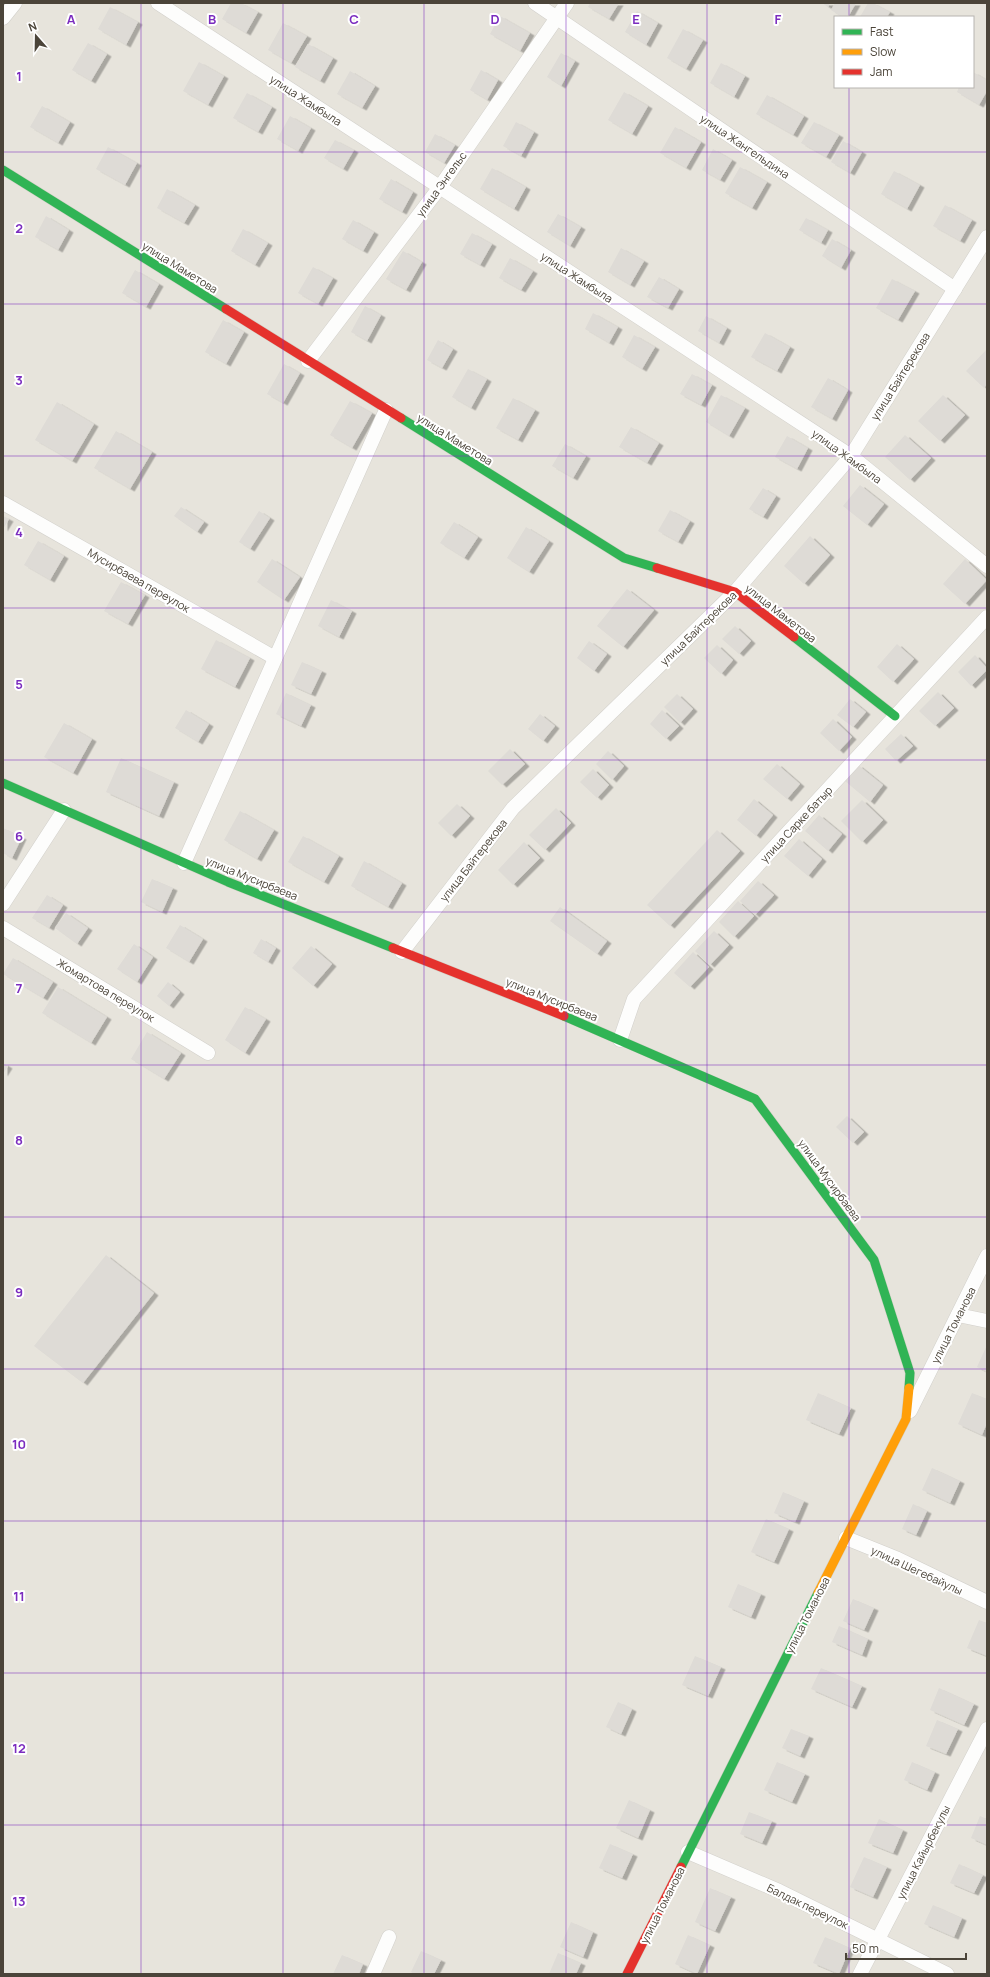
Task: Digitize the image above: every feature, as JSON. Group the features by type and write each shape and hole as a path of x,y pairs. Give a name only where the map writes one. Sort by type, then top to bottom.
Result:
{"street":[{"path":"3,18 15,3"},
{"name":"улица Жамбыла","path":"158,3 851,456 987,566"},
{"name":"улица Жангельдина","path":"535,3 954,289"},
{"name":"улица Энгельс","path":"308,361 440,187 567,3"},
{"name":"улица Маметова","path":"3,170 624,558 735,592 895,716"},
{"name":"улица Байтерекова","path":"402,952 513,808 735,592 851,456 987,236"},
{"path":"184,863 386,410"},
{"name":"Мусирбаева переулок","path":"3,502 276,658"},
{"name":"улица Сарке батыр","path":"620,1040 634,999 987,617"},
{"name":"улица Мусирбаева","path":"3,782 228,882 557,1013 755,1099 874,1260 910,1373 906,1419"},
{"path":"3,904 64,810"},
{"name":"Жомартова переулок","path":"3,928 208,1053"},
{"name":"улица Томанова","path":"627,1974 987,1256"},
{"path":"958,1315 987,1321"},
{"name":"улица Шегебайулы","path":"846,1538 898,1559 987,1602"},
{"name":"улица Кайырбекулы","path":"860,1974 987,1729"},
{"name":"Балдак переулок","path":"688,1852 779,1891 947,1974"},
{"path":"373,1974 389,1937"}],"shaded area":[{"path":"3,3 987,3 987,1974 3,1974"}],"building":[{"path":"231,3 241,3 258,12 246,33 222,19"},
{"path":"590,3 619,3 609,19 588,7"},
{"path":"822,3 830,3 828,7"},
{"path":"835,3 856,3 849,16 840,16 831,10"},
{"path":"868,3 873,3 890,12 888,16 861,16"},
{"path":"110,7 138,22 126,45 98,29"},
{"path":"637,11 658,23 646,45 625,32"},
{"path":"500,16 530,33 520,51 490,34"},
{"path":"283,23 307,36 291,63 268,50"},
{"path":"683,29 703,40 686,69 667,58"},
{"path":"88,43 107,54 91,81 72,70"},
{"path":"308,44 333,58 320,81 295,67"},
{"path":"561,53 575,61 561,86 547,77"},
{"path":"199,62 224,76 208,105 183,91"},
{"path":"721,63 745,76 734,97 710,83"},
{"path":"481,70 498,80 487,100 470,90"},
{"path":"350,71 375,86 362,108 337,94"},
{"path":"974,73 987,80 987,91 979,105 957,92 959,88 974,88"},
{"path":"624,92 648,106 632,134 608,120"},
{"path":"247,93 272,107 258,132 233,118"},
{"path":"767,95 804,116 793,135 756,114"},
{"path":"42,106 70,122 58,143 30,127"},
{"path":"290,116 311,128 298,151 277,139"},
{"path":"516,122 534,132 521,156 503,146"},
{"path":"814,122 839,135 826,157 801,143"},
{"path":"675,127 701,142 686,168 660,153"},
{"path":"435,134 455,145 444,163 425,152"},
{"path":"335,140 354,150 343,169 324,158"},
{"path":"843,141 862,152 850,173 831,162"},
{"path":"108,147 137,163 125,185 96,169"},
{"path":"713,149 732,160 720,180 702,170"},
{"path":"740,167 767,182 752,208 725,193"},
{"path":"492,168 526,187 514,209 480,189"},
{"path":"894,171 920,185 907,209 881,194"},
{"path":"391,179 413,192 402,212 379,199"},
{"path":"167,189 195,205 184,223 157,208"},
{"path":"945,205 972,220 960,241 933,226"},
{"path":"558,214 581,227 570,246 547,232"},
{"path":"46,216 69,230 58,250 35,237"},
{"path":"806,218 828,230 821,243 799,230"},
{"path":"353,220 374,232 363,251 342,239"},
{"path":"243,229 268,243 255,265 231,251"},
{"path":"472,233 492,244 480,265 460,254"},
{"path":"832,239 851,250 841,268 822,256"},
{"path":"621,248 644,261 630,285 608,272"},
{"path":"403,251 422,262 406,290 386,279"},
{"path":"510,258 533,271 521,290 499,278"},
{"path":"313,267 333,278 318,304 298,293"},
{"path":"135,270 159,284 146,307 122,293"},
{"path":"659,277 679,289 668,308 647,297"},
{"path":"892,279 915,291 898,320 876,308"},
{"path":"365,306 381,315 367,341 351,332"},
{"path":"593,313 618,327 609,343 585,329"},
{"path":"706,316 727,328 719,343 698,331"},
{"path":"223,320 244,332 226,364 205,352"},
{"path":"765,333 790,347 777,371 751,357"},
{"path":"634,335 655,347 642,369 622,357"},
{"path":"438,340 453,349 442,368 427,360"},
{"path":"987,349 987,384 984,388 966,371"},
{"path":"284,364 300,373 283,403 267,394"},
{"path":"468,369 487,379 471,408 452,397"},
{"path":"692,374 712,385 701,405 680,394"},
{"path":"828,378 848,390 832,419 811,407"},
{"path":"721,395 745,408 729,436 706,422"},
{"path":"943,395 965,415 940,441 918,421"},
{"path":"513,398 535,410 518,440 496,428"},
{"path":"350,401 372,413 352,448 330,435"},
{"path":"57,402 94,424 72,461 35,440"},
{"path":"631,427 659,443 647,463 619,447"},
{"path":"116,431 152,452 130,489 94,468"},
{"path":"905,435 931,458 910,480 885,457"},
{"path":"787,436 808,448 797,469 775,457"},
{"path":"565,444 586,456 573,478 552,466"},
{"path":"860,485 884,504 867,525 843,506"},
{"path":"763,488 776,496 763,517 749,509"},
{"path":"181,507 204,522 197,532 174,516"},
{"path":"670,510 690,521 678,542 658,531"},
{"path":"259,511 270,518 250,549 239,542"},
{"path":"3,516 9,519 3,529"},
{"path":"454,522 478,537 464,558 440,543"},
{"path":"526,527 549,541 529,572 507,558"},
{"path":"810,536 830,555 804,584 784,566"},
{"path":"38,541 64,556 50,580 24,565"},
{"path":"272,559 300,577 284,600 257,582"},
{"path":"965,559 987,580 965,604 943,584"},
{"path":"121,582 145,595 128,624 104,611"},
{"path":"627,589 654,610 623,647 597,626"},
{"path":"331,600 352,611 339,637 318,626"},
{"path":"735,626 751,641 739,654 722,639"},
{"path":"216,640 250,658 235,687 201,669"},
{"path":"589,641 607,654 594,671 577,658"},
{"path":"897,644 914,659 893,682 877,667"},
{"path":"717,645 733,660 721,674 704,658"},
{"path":"975,655 987,668 987,670 971,686 958,672"},
{"path":"302,662 322,671 311,694 291,685"},
{"path":"938,692 954,708 935,726 919,711"},
{"path":"286,693 311,705 301,726 276,714"},
{"path":"677,694 693,709 680,723 664,707"},
{"path":"850,699 866,712 853,727 837,715"},
{"path":"186,710 209,724 198,742 175,728"},
{"path":"662,710 679,726 666,739 650,724"},
{"path":"540,714 555,726 543,741 528,729"},
{"path":"833,719 852,737 839,751 820,733"},
{"path":"64,723 92,739 73,773 44,757"},
{"path":"901,734 913,746 896,761 885,749"},
{"path":"510,749 525,764 502,785 488,771"},
{"path":"608,751 624,766 612,780 596,764"},
{"path":"121,758 174,782 159,816 106,792"},
{"path":"777,764 800,784 787,799 763,779"},
{"path":"858,765 883,785 870,802 845,781"},
{"path":"593,769 609,785 597,798 580,782"},
{"path":"754,799 773,815 756,836 737,820"},
{"path":"862,800 883,820 862,842 841,821"},
{"path":"457,804 470,816 451,836 438,823"},
{"path":"556,808 571,823 545,850 529,835"},
{"path":"240,811 274,830 257,859 224,840"},
{"path":"819,815 842,834 828,851 805,831"},
{"path":"3,828 22,837 12,858 3,853"},
{"path":"717,830 740,851 670,926 647,905"},
{"path":"303,836 339,856 324,882 288,862"},
{"path":"799,839 822,859 808,876 784,856"},
{"path":"524,842 540,858 513,885 498,870"},
{"path":"364,861 402,883 388,907 351,886"},
{"path":"152,879 173,888 162,912 141,902"},
{"path":"758,881 774,895 755,915 740,901"},
{"path":"47,895 63,905 49,928 32,918"},
{"path":"738,901 754,916 734,937 719,922"},
{"path":"560,907 607,941 597,954 550,921"},
{"path":"66,913 88,928 77,944 55,928"},
{"path":"180,925 203,939 189,962 166,948"},
{"path":"714,931 729,945 710,965 695,951"},
{"path":"261,939 276,948 268,962 253,953"},
{"path":"134,944 153,957 137,982 117,969"},
{"path":"311,946 332,964 313,986 292,968"},
{"path":"693,952 709,967 690,987 674,973"},
{"path":"13,958 53,982 43,998 3,974"},
{"path":"168,982 180,992 169,1006 157,996"},
{"path":"58,987 107,1017 91,1043 42,1013"},
{"path":"245,1007 266,1019 245,1053 225,1040"},
{"path":"147,1032 181,1053 164,1079 131,1059"},
{"path":"3,1063 8,1066 3,1074"},
{"path":"847,1116 864,1132 853,1143 836,1127"},
{"path":"106,1255 154,1293 83,1383 34,1346"},
{"path":"987,1345 987,1372 977,1367"},
{"path":"818,1393 851,1408 839,1434 806,1420"},
{"path":"972,1393 987,1399 987,1423 982,1435 958,1424"},
{"path":"932,1468 960,1481 950,1503 922,1490"},
{"path":"783,1492 804,1501 795,1522 774,1513"},
{"path":"913,1504 927,1511 916,1535 902,1529"},
{"path":"766,1519 789,1529 774,1562 751,1552"},
{"path":"738,1584 761,1594 751,1617 728,1607"},
{"path":"853,1599 874,1608 864,1630 843,1621"},
{"path":"979,1620 987,1623 987,1656 967,1648"},
{"path":"839,1626 868,1639 862,1655 832,1642"},
{"path":"695,1656 721,1667 708,1696 682,1685"},
{"path":"821,1668 862,1686 852,1707 811,1689"},
{"path":"939,1688 974,1704 964,1725 930,1710"},
{"path":"618,1702 632,1709 621,1734 606,1727"},
{"path":"937,1720 958,1729 946,1754 926,1746"},
{"path":"791,1729 809,1736 800,1756 782,1748"},
{"path":"777,1762 805,1774 792,1802 764,1790"},
{"path":"912,1762 935,1772 927,1790 904,1780"},
{"path":"629,1800 650,1810 638,1838 616,1828"},
{"path":"749,1812 772,1821 762,1843 740,1834"},
{"path":"980,1816 987,1819 987,1845 971,1838"},
{"path":"879,1819 903,1830 893,1853 868,1843"},
{"path":"610,1844 633,1854 622,1878 599,1868"},
{"path":"864,1857 887,1867 873,1897 850,1887"},
{"path":"959,1864 983,1875 974,1893 950,1883"},
{"path":"710,1888 731,1897 715,1931 695,1922"},
{"path":"933,1905 962,1918 954,1937 924,1924"},
{"path":"571,1922 593,1932 583,1957 560,1947"},
{"path":"688,1935 710,1945 697,1974 675,1964"},
{"path":"825,1937 850,1948 839,1974 813,1963"},
{"path":"421,1951 441,1960 434,1974 414,1974 411,1972"},
{"path":"558,1953 581,1963 576,1974 549,1974"},
{"path":"342,1955 363,1964 359,1974 333,1974"}],"traffic: fast":[{"path":"3,170 226,309"},
{"path":"401,418 624,558 657,568"},
{"path":"794,637 895,716"},
{"path":"3,783 228,882 393,948"},
{"path":"564,1016 755,1099 874,1260 910,1373 909,1388"},
{"path":"681,1867 818,1593"}],"traffic: slow":[{"path":"818,1593 906,1419 909,1388"}],"traffic: jam":[{"path":"226,309 401,418"},
{"path":"657,568 735,592 794,637"},
{"path":"393,948 564,1016"},
{"path":"627,1974 681,1867"}]}
